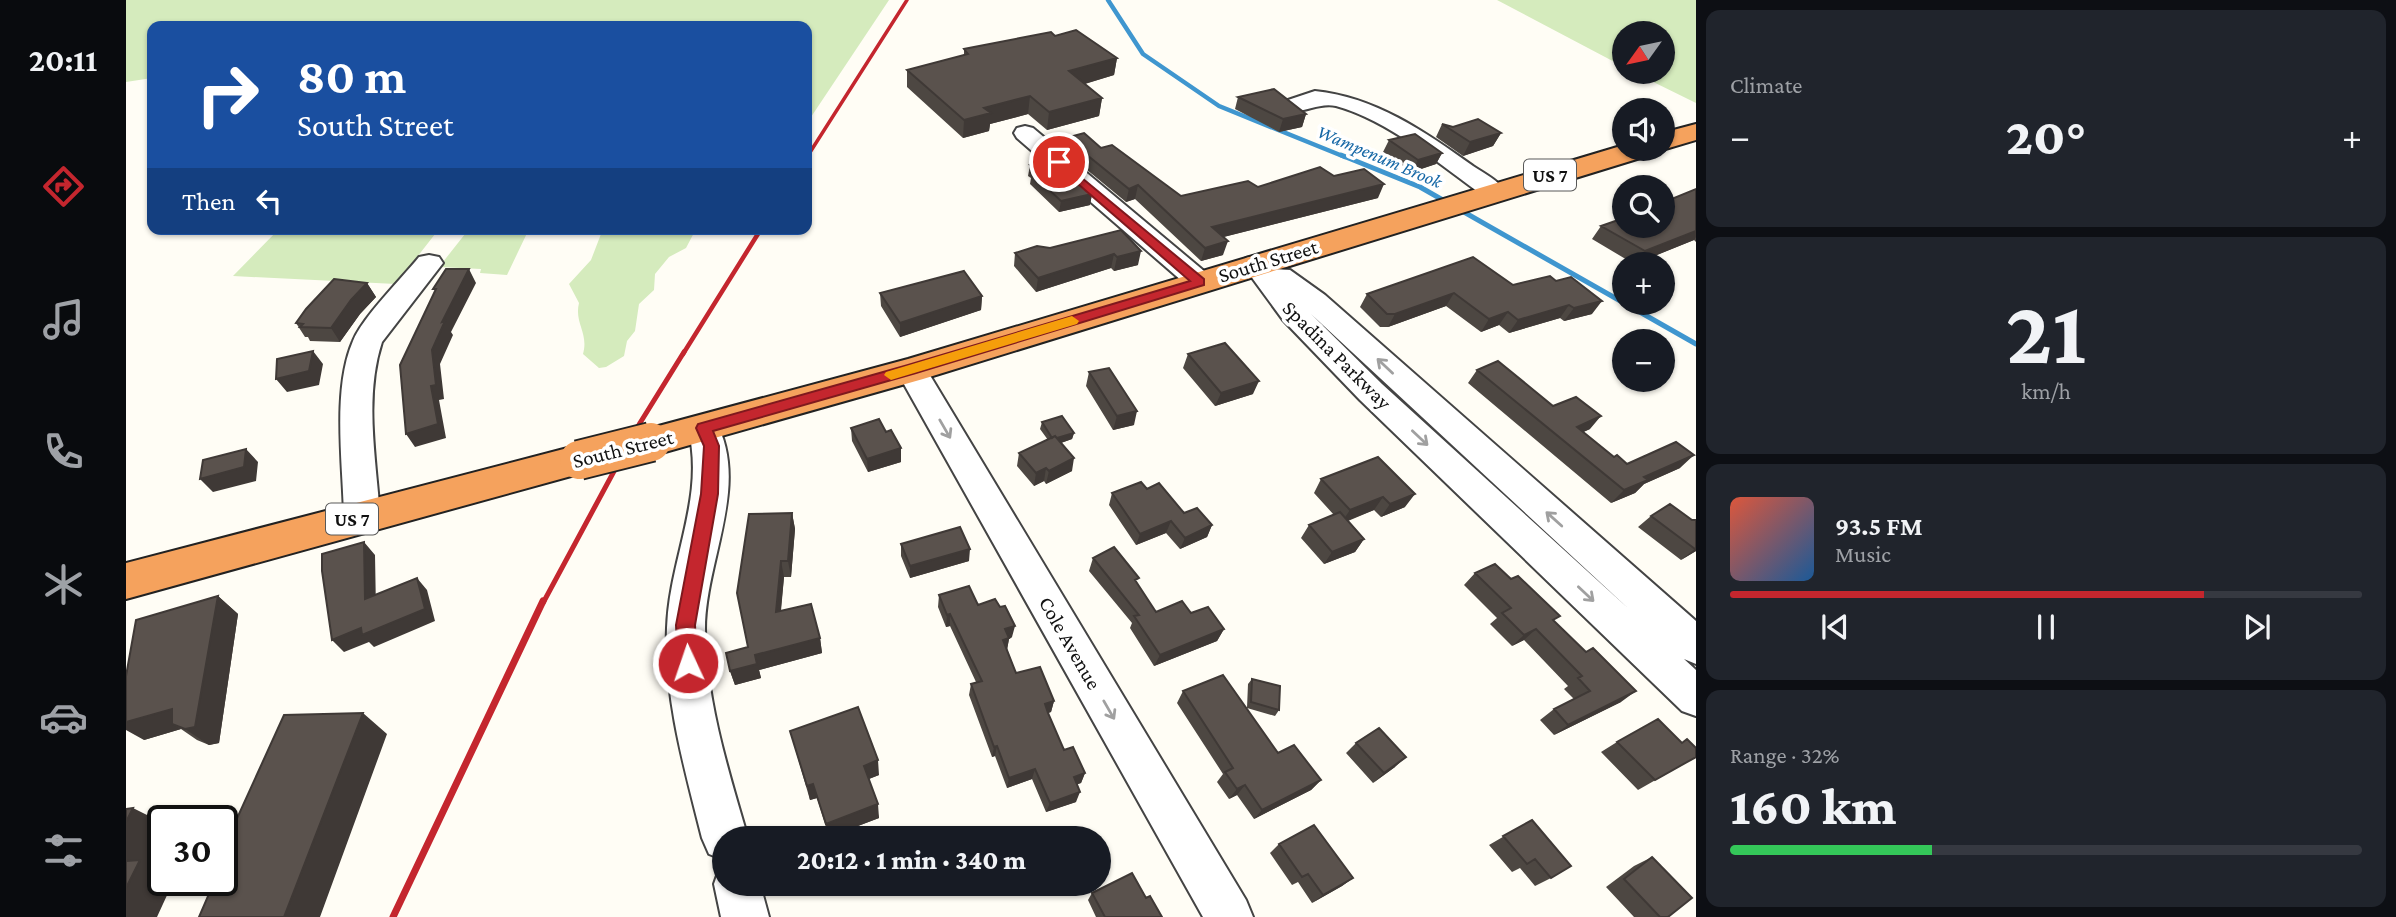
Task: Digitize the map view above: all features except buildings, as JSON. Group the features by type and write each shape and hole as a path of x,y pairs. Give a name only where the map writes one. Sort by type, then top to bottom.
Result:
{"highway":[{"path":"1675,138 1696,132"},
{"name":"South Street","path":"126,581 362,516 704,428 911,370 1612,157"}],"street":[{"path":"1296,105 1310,97 1324,97 1363,108 1397,126 1494,192"},
{"path":"1025,133 1200,282"},
{"path":"362,516 359,378 362,351 368,339 429,263"},
{"name":"Spadina Parkway","path":"1256,264 1296,286 1315,302 1696,646"},
{"name":"Spadina Parkway","path":"1256,264 1276,293 1332,352 1696,697"},
{"name":"Cole Avenue","path":"911,370 1229,917"},
{"path":"704,428 712,446 709,494 686,625 689,682 722,826"},
{"path":"1550,561 1586,548"},
{"path":"740,896 746,917"}],"green space":[{"path":"126,0 889,0 812,116 812,21 147,21 147,79 126,82"},
{"path":"1497,0 1696,0 1696,103 1657,84 1675,84 1675,21 1612,21 1612,61"},
{"path":"273,235 434,235 396,284 233,276"},
{"path":"464,235 526,235 507,275 480,273 481,269 439,267"},
{"path":"601,235 693,235 686,248 669,257 655,274 654,290 639,304 635,331 627,341 624,356 606,367 599,368 583,354 579,303 569,284 591,260"}],"waterway":[{"name":"Wampenum Brook","path":"1108,0 1143,54 1219,106 1345,157"},
{"name":"Wampenum Brook","path":"1341,155 1420,187 1696,344"}],"railway":[{"path":"812,149 907,0"},
{"path":"683,354 757,235"},
{"path":"543,603 640,423 684,352"},
{"path":"393,917 543,601"}],"slow traffic":[{"path":"891,375 1072,321"}],"route":[{"path":"688,663 686,625 709,494 712,446 704,428 911,370 1200,282 1059,162"}]}
